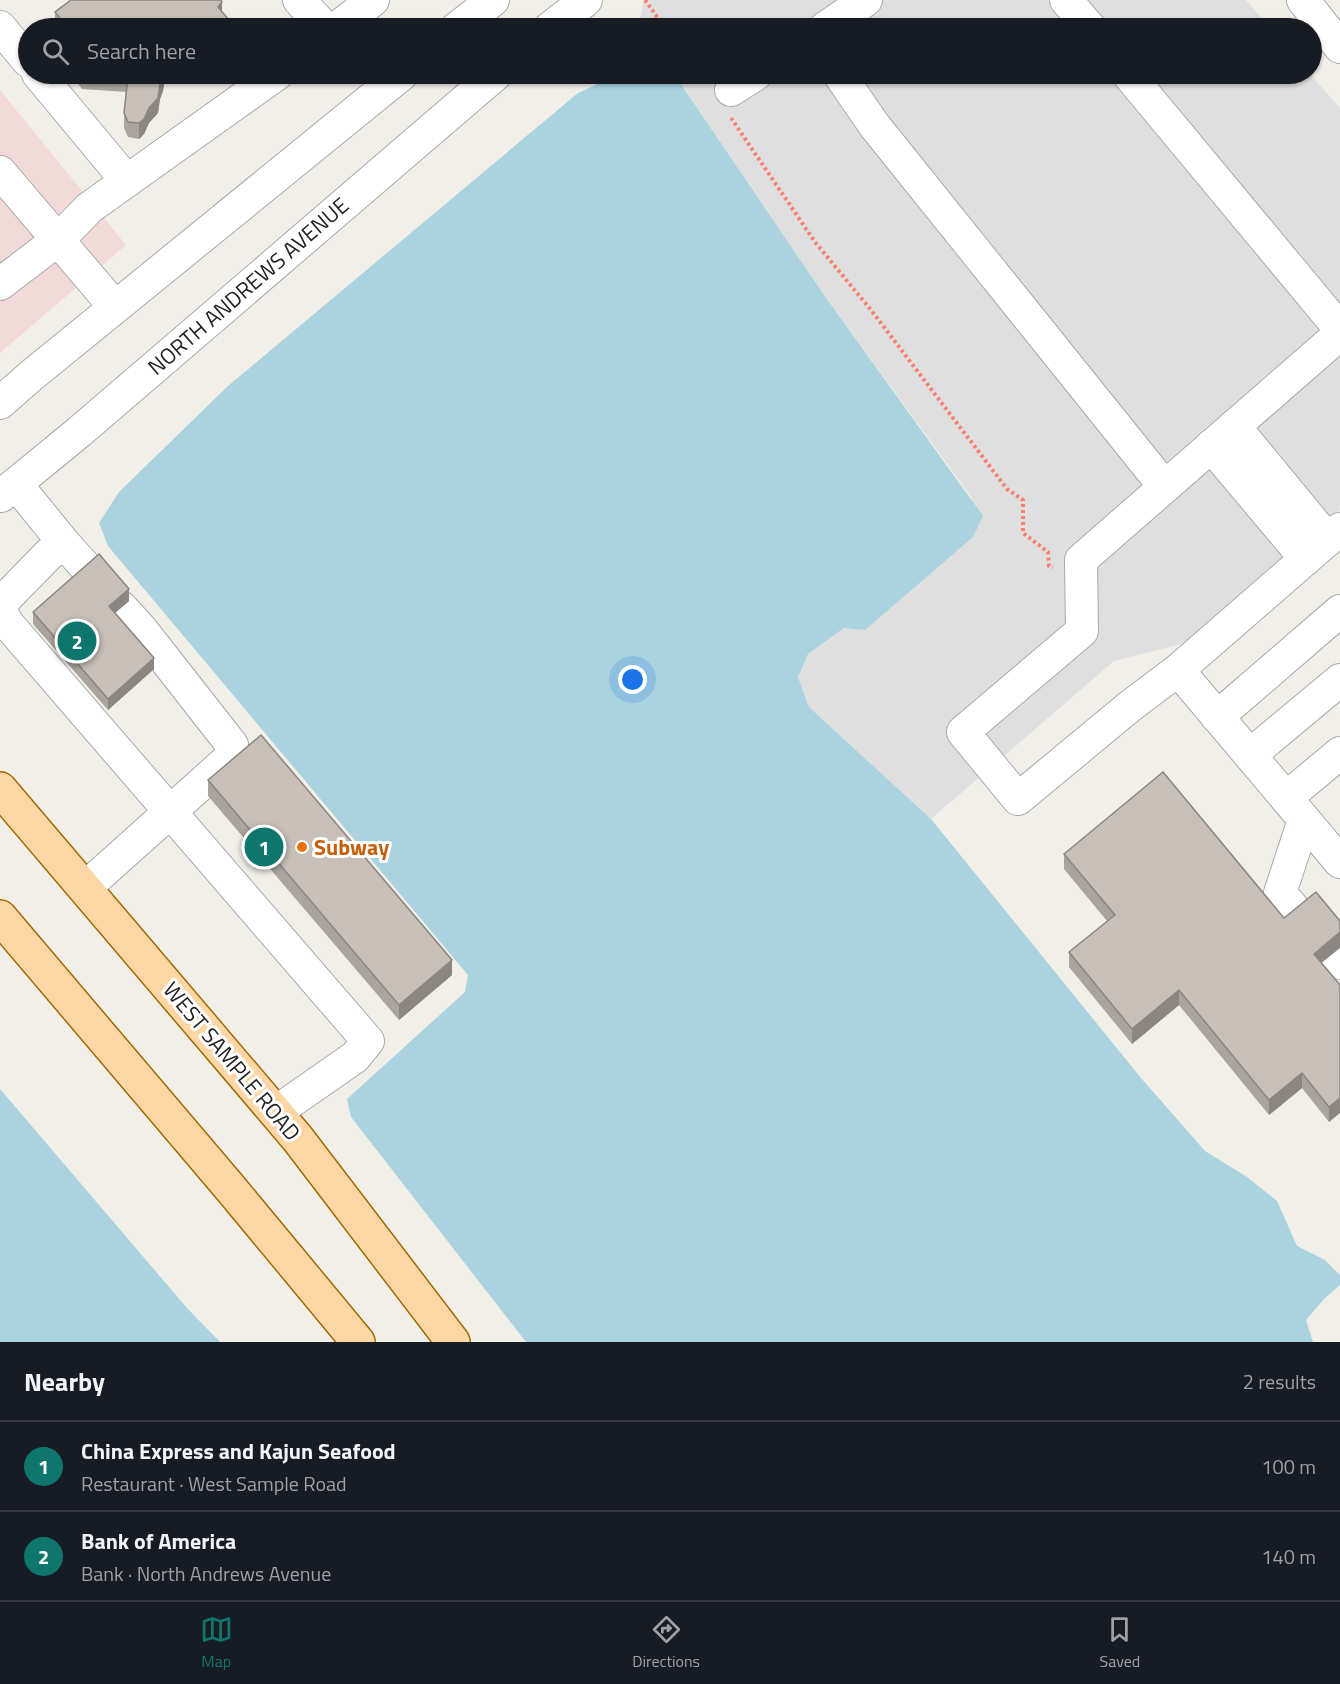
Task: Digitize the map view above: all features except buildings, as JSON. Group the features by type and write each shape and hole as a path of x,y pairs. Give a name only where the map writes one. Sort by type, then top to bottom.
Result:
{"main road":[{"name":"WEST SAMPLE ROAD","path":"0,789 276,1112 453,1342"},
{"path":"0,917 358,1342"}],"street":[{"path":"299,0 316,18"},
{"path":"350,18 373,0"},
{"path":"470,18 493,0"},
{"path":"563,18 586,0"},
{"path":"840,18 866,0"},
{"path":"1066,0 1081,18"},
{"path":"1303,0 1317,18"},
{"path":"1322,24 1340,47"},
{"path":"0,27 18,49"},
{"path":"46,84 127,181"},
{"path":"0,284 59,239 89,208 263,84"},
{"path":"0,403 390,84"},
{"name":"NORTH ANDREWS AVENUE","path":"8,490 484,84"},
{"path":"846,84 874,125 1164,486"},
{"path":"1136,84 1340,329"},
{"path":"0,172 115,307"},
{"path":"1325,542 1178,670 1018,798 963,732 1082,631 1081,560 1340,334"},
{"path":"1234,426 1325,542"},
{"path":"1210,446 1325,542"},
{"path":"8,490 82,563 49,554 3,601 0,610 8,624 368,1041 355,1057 276,1112"},
{"path":"1217,717 1340,611"},
{"path":"85,888 230,758 232,745 171,666 126,613"},
{"path":"1178,670 1250,755 1319,830"},
{"path":"1250,755 1340,680"},
{"path":"1302,918 1280,893 1319,830 1340,753"}],"path":[{"path":"645,0 658,18"},
{"path":"738,92 815,242 871,310 1007,489 1023,500 1023,533 1048,552 1049,566 1058,568"}],"shaded area":[{"path":"644,0 1246,0 1261,18 640,18"},
{"path":"681,84 1319,84 1340,108 1340,510 1185,643 1114,661 931,819 809,707 798,677 808,654 844,628 972,498 824,295"},
{"path":"0,90 126,245 0,353"}],"water":[{"path":"597,84 681,84 824,295 983,516 973,537 865,630 844,628 808,654 798,677 809,707 931,819 1141,1078 1205,1151 1247,1177 1277,1201 1297,1246 1325,1260 1340,1275 1340,1285 1306,1320 1313,1342 526,1342 351,1117 347,1099 465,992 468,975 108,546 99,523 119,492 228,386 578,93"},
{"path":"0,1089 187,1308 220,1342 0,1342"}],"place":[{"name":"Bank of America","path":"77,641"},
{"name":"China Express and Kajun Seafood","path":"264,847"},
{"name":"Subway","path":"302,847"}]}
